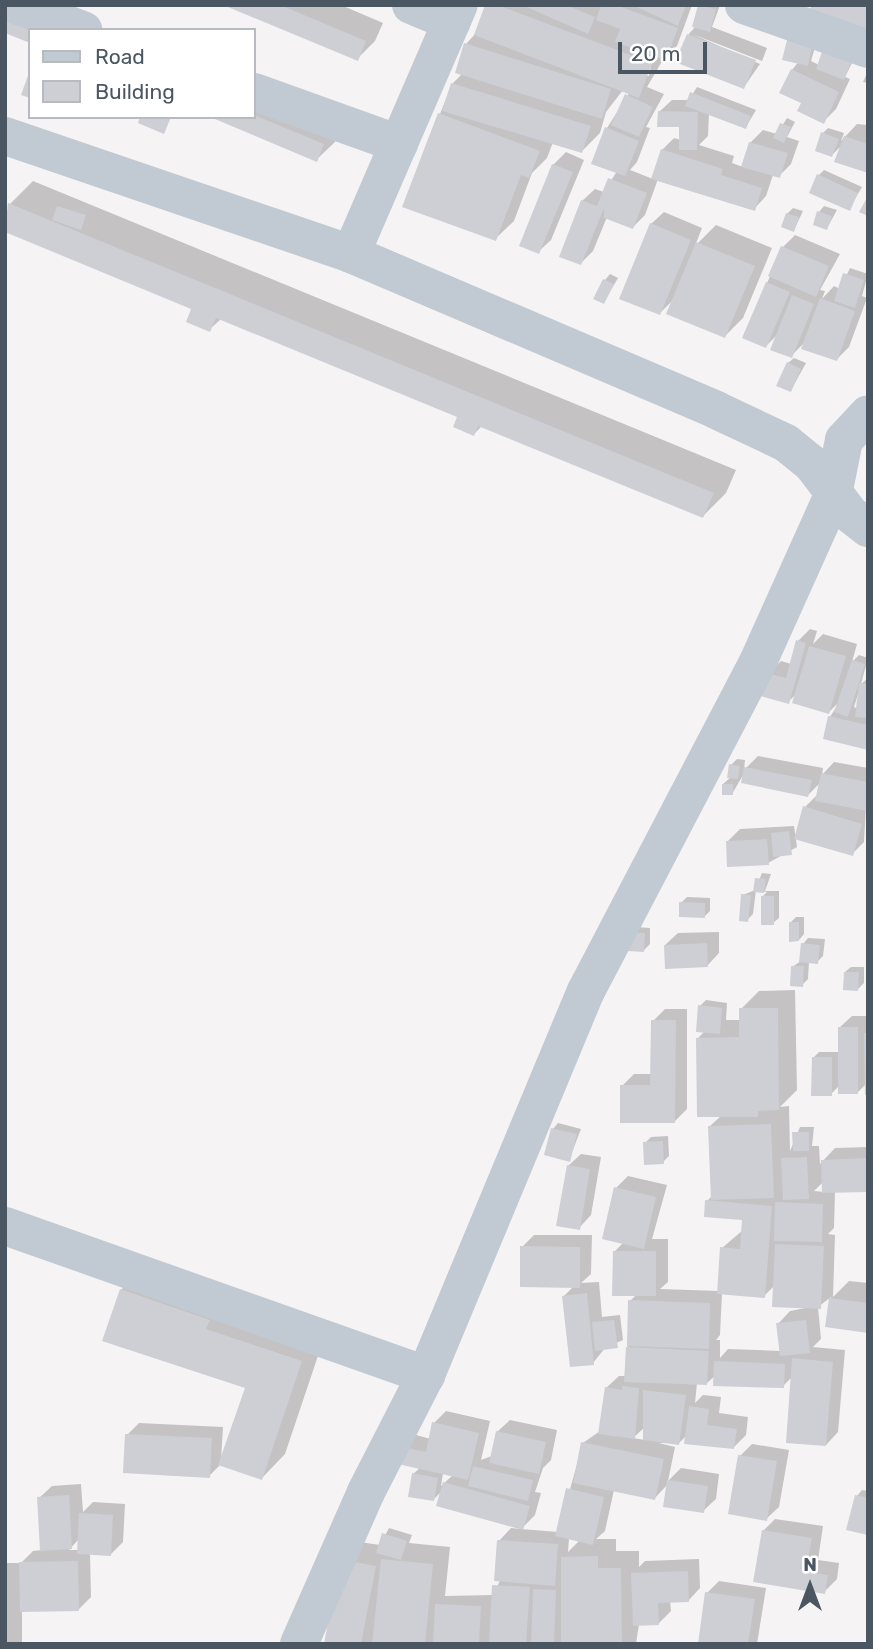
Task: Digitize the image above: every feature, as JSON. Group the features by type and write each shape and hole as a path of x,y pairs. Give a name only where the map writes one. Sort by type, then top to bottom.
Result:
{"street":[{"path":"16,5 78,28"},
{"path":"351,254 455,13 411,5"},
{"path":"744,5 868,49"},
{"path":"256,93 398,144"},
{"path":"7,143 351,254 786,443 812,464 833,495 868,528"},
{"path":"299,1644 366,1492 426,1375 586,991 707,765 833,495 844,440 868,414"},
{"path":"5,1226 426,1375"}],"building":[{"path":"223,5 280,5 366,41 358,61"},
{"path":"485,5 497,5 652,63 639,98 474,35"},
{"path":"522,5 566,5 595,17 588,34"},
{"path":"601,5 616,5 678,28 666,60 615,42 620,29 596,20"},
{"path":"632,5 686,5 678,26"},
{"path":"698,5 716,9 710,32 692,27"},
{"path":"812,5 868,5 868,35 809,12"},
{"path":"5,12 28,29 28,42 5,33"},
{"path":"687,34 756,60 744,89 675,62"},
{"path":"788,36 813,42 808,66 782,60"},
{"path":"464,43 611,89 602,119 455,73"},
{"path":"824,46 853,57 844,80 816,69"},
{"path":"791,69 839,92 824,124 797,111 801,103 779,93"},
{"path":"28,76 28,97 21,95"},
{"path":"451,83 591,126 582,153 442,111"},
{"path":"690,92 751,116 746,129 685,106"},
{"path":"625,94 653,107 639,137 611,125"},
{"path":"658,111 698,112 697,150 679,150 679,127 657,127"},
{"path":"438,113 540,151 529,178 521,175 496,241 402,207"},
{"path":"256,116 324,144 317,162 215,119 256,119"},
{"path":"139,119 170,119 164,134 138,123"},
{"path":"780,123 791,127 784,143 773,138"},
{"path":"605,127 639,141 625,176 591,164"},
{"path":"821,132 839,139 832,157 815,151"},
{"path":"844,136 868,144 868,173 834,162"},
{"path":"749,142 788,153 780,178 741,167"},
{"path":"661,149 723,169 721,175 762,188 755,211 651,179"},
{"path":"552,164 573,172 539,254 519,246"},
{"path":"817,174 858,193 850,211 809,193"},
{"path":"608,178 647,193 633,229 604,218 604,208 581,265 559,257 581,200 597,206"},
{"path":"868,196 868,216 859,212"},
{"path":"8,203 714,493 703,518 478,426 474,436 453,427 457,417 216,318 210,332 186,322 191,309 5,232"},
{"path":"57,206 86,215 81,230 52,220"},
{"path":"817,211 832,216 827,230 813,225"},
{"path":"786,213 799,217 794,232 781,227"},
{"path":"650,223 691,240 660,315 619,299"},
{"path":"696,242 755,266 725,338 666,314"},
{"path":"781,246 829,266 816,297 768,276"},
{"path":"843,273 864,280 855,308 834,301"},
{"path":"603,279 614,284 604,304 593,299"},
{"path":"766,282 790,292 766,348 742,338"},
{"path":"792,295 814,304 792,358 770,350"},
{"path":"820,298 855,311 837,361 801,349"},
{"path":"787,362 801,369 791,392 776,386"},
{"path":"796,640 806,643 789,704 760,696 767,673 786,678"},
{"path":"809,646 846,656 829,714 792,703"},
{"path":"852,660 865,664 848,717 834,712"},
{"path":"859,683 868,684 868,718 855,717"},
{"path":"828,716 868,725 868,750 823,739"},
{"path":"729,764 740,766 738,779 727,778"},
{"path":"744,767 812,780 808,797 741,783"},
{"path":"821,773 868,782 868,811 815,801"},
{"path":"722,784 733,784 733,795 722,795"},
{"path":"803,806 862,824 853,856 794,839"},
{"path":"789,831 792,855 773,857 771,833"},
{"path":"767,839 769,865 727,867 726,841"},
{"path":"755,878 766,879 764,893 753,892"},
{"path":"741,894 751,895 748,922 739,921"},
{"path":"761,896 774,896 774,925 761,925"},
{"path":"679,902 705,903 705,918 679,917"},
{"path":"789,922 799,922 799,941 789,942"},
{"path":"628,932 645,933 644,952 627,951"},
{"path":"707,943 708,967 665,969 664,945"},
{"path":"801,943 820,945 818,964 799,962"},
{"path":"791,966 804,966 803,987 790,986"},
{"path":"844,972 859,972 858,991 843,990"},
{"path":"698,1005 722,1008 720,1034 696,1032"},
{"path":"739,1008 778,1008 779,1110 758,1111 758,1117 697,1117 696,1038 739,1037"},
{"path":"651,1020 676,1020 675,1123 620,1123 620,1085 650,1085"},
{"path":"838,1027 858,1027 858,1094 838,1094"},
{"path":"864,1033 868,1033 868,1095 865,1095"},
{"path":"812,1057 832,1057 832,1096 811,1096"},
{"path":"771,1124 774,1198 711,1200 708,1126"},
{"path":"551,1128 577,1134 570,1162 544,1155"},
{"path":"792,1132 809,1132 809,1151 793,1151"},
{"path":"663,1141 664,1164 644,1165 643,1142"},
{"path":"807,1157 809,1199 783,1200 781,1158"},
{"path":"868,1158 868,1192 822,1193 821,1160"},
{"path":"567,1165 590,1169 580,1230 556,1226"},
{"path":"614,1187 656,1197 644,1249 602,1239"},
{"path":"705,1200 772,1206 765,1298 717,1294 720,1247 740,1249 742,1220 704,1217"},
{"path":"775,1202 823,1204 822,1242 774,1241"},
{"path":"775,1244 824,1246 821,1309 772,1307"},
{"path":"520,1246 580,1247 580,1288 520,1287"},
{"path":"613,1251 656,1251 656,1296 612,1296"},
{"path":"120,1289 210,1320 206,1329 302,1361 262,1480 218,1465 245,1388 102,1341"},
{"path":"587,1293 594,1365 570,1367 562,1296"},
{"path":"829,1298 868,1303 868,1333 825,1327"},
{"path":"628,1300 710,1303 709,1349 627,1346"},
{"path":"614,1320 618,1348 595,1351 592,1322"},
{"path":"806,1320 810,1353 780,1356 776,1323"},
{"path":"626,1347 709,1351 707,1385 624,1382"},
{"path":"792,1358 833,1362 826,1446 786,1443"},
{"path":"714,1361 785,1364 784,1388 713,1386"},
{"path":"622,1386 639,1388 635,1439 598,1434 605,1387 622,1390"},
{"path":"643,1390 686,1395 679,1445 643,1440"},
{"path":"689,1406 709,1409 707,1425 737,1429 734,1449 684,1444"},
{"path":"432,1422 479,1433 468,1480 398,1464 402,1447 426,1452"},
{"path":"496,1431 546,1442 539,1474 489,1463"},
{"path":"125,1434 212,1438 210,1478 123,1473"},
{"path":"581,1442 664,1459 655,1500 573,1483"},
{"path":"738,1455 777,1461 767,1521 728,1514"},
{"path":"473,1466 533,1480 528,1501 468,1486"},
{"path":"412,1473 438,1478 434,1501 408,1497"},
{"path":"667,1480 708,1486 704,1513 663,1507"},
{"path":"443,1482 530,1506 523,1530 436,1506"},
{"path":"566,1488 604,1497 593,1545 555,1536"},
{"path":"69,1495 72,1549 40,1551 37,1497"},
{"path":"855,1495 868,1498 868,1535 846,1530"},
{"path":"79,1513 113,1515 111,1556 77,1554"},
{"path":"762,1530 812,1538 806,1572 828,1575 825,1594 753,1582"},
{"path":"382,1533 407,1541 401,1560 376,1553"},
{"path":"497,1540 558,1544 555,1586 494,1581"},
{"path":"598,1556 598,1568 621,1568 622,1644 561,1644 561,1557"},
{"path":"340,1559 376,1566 361,1644 324,1644"},
{"path":"381,1559 433,1564 425,1644 372,1644"},
{"path":"78,1561 79,1611 20,1612 19,1562"},
{"path":"688,1571 689,1602 658,1603 659,1625 633,1626 631,1573"},
{"path":"492,1585 530,1587 526,1644 489,1644"},
{"path":"533,1589 556,1590 554,1644 531,1644"},
{"path":"705,1592 755,1599 748,1644 698,1644"},
{"path":"435,1604 481,1606 479,1644 433,1644"}]}
